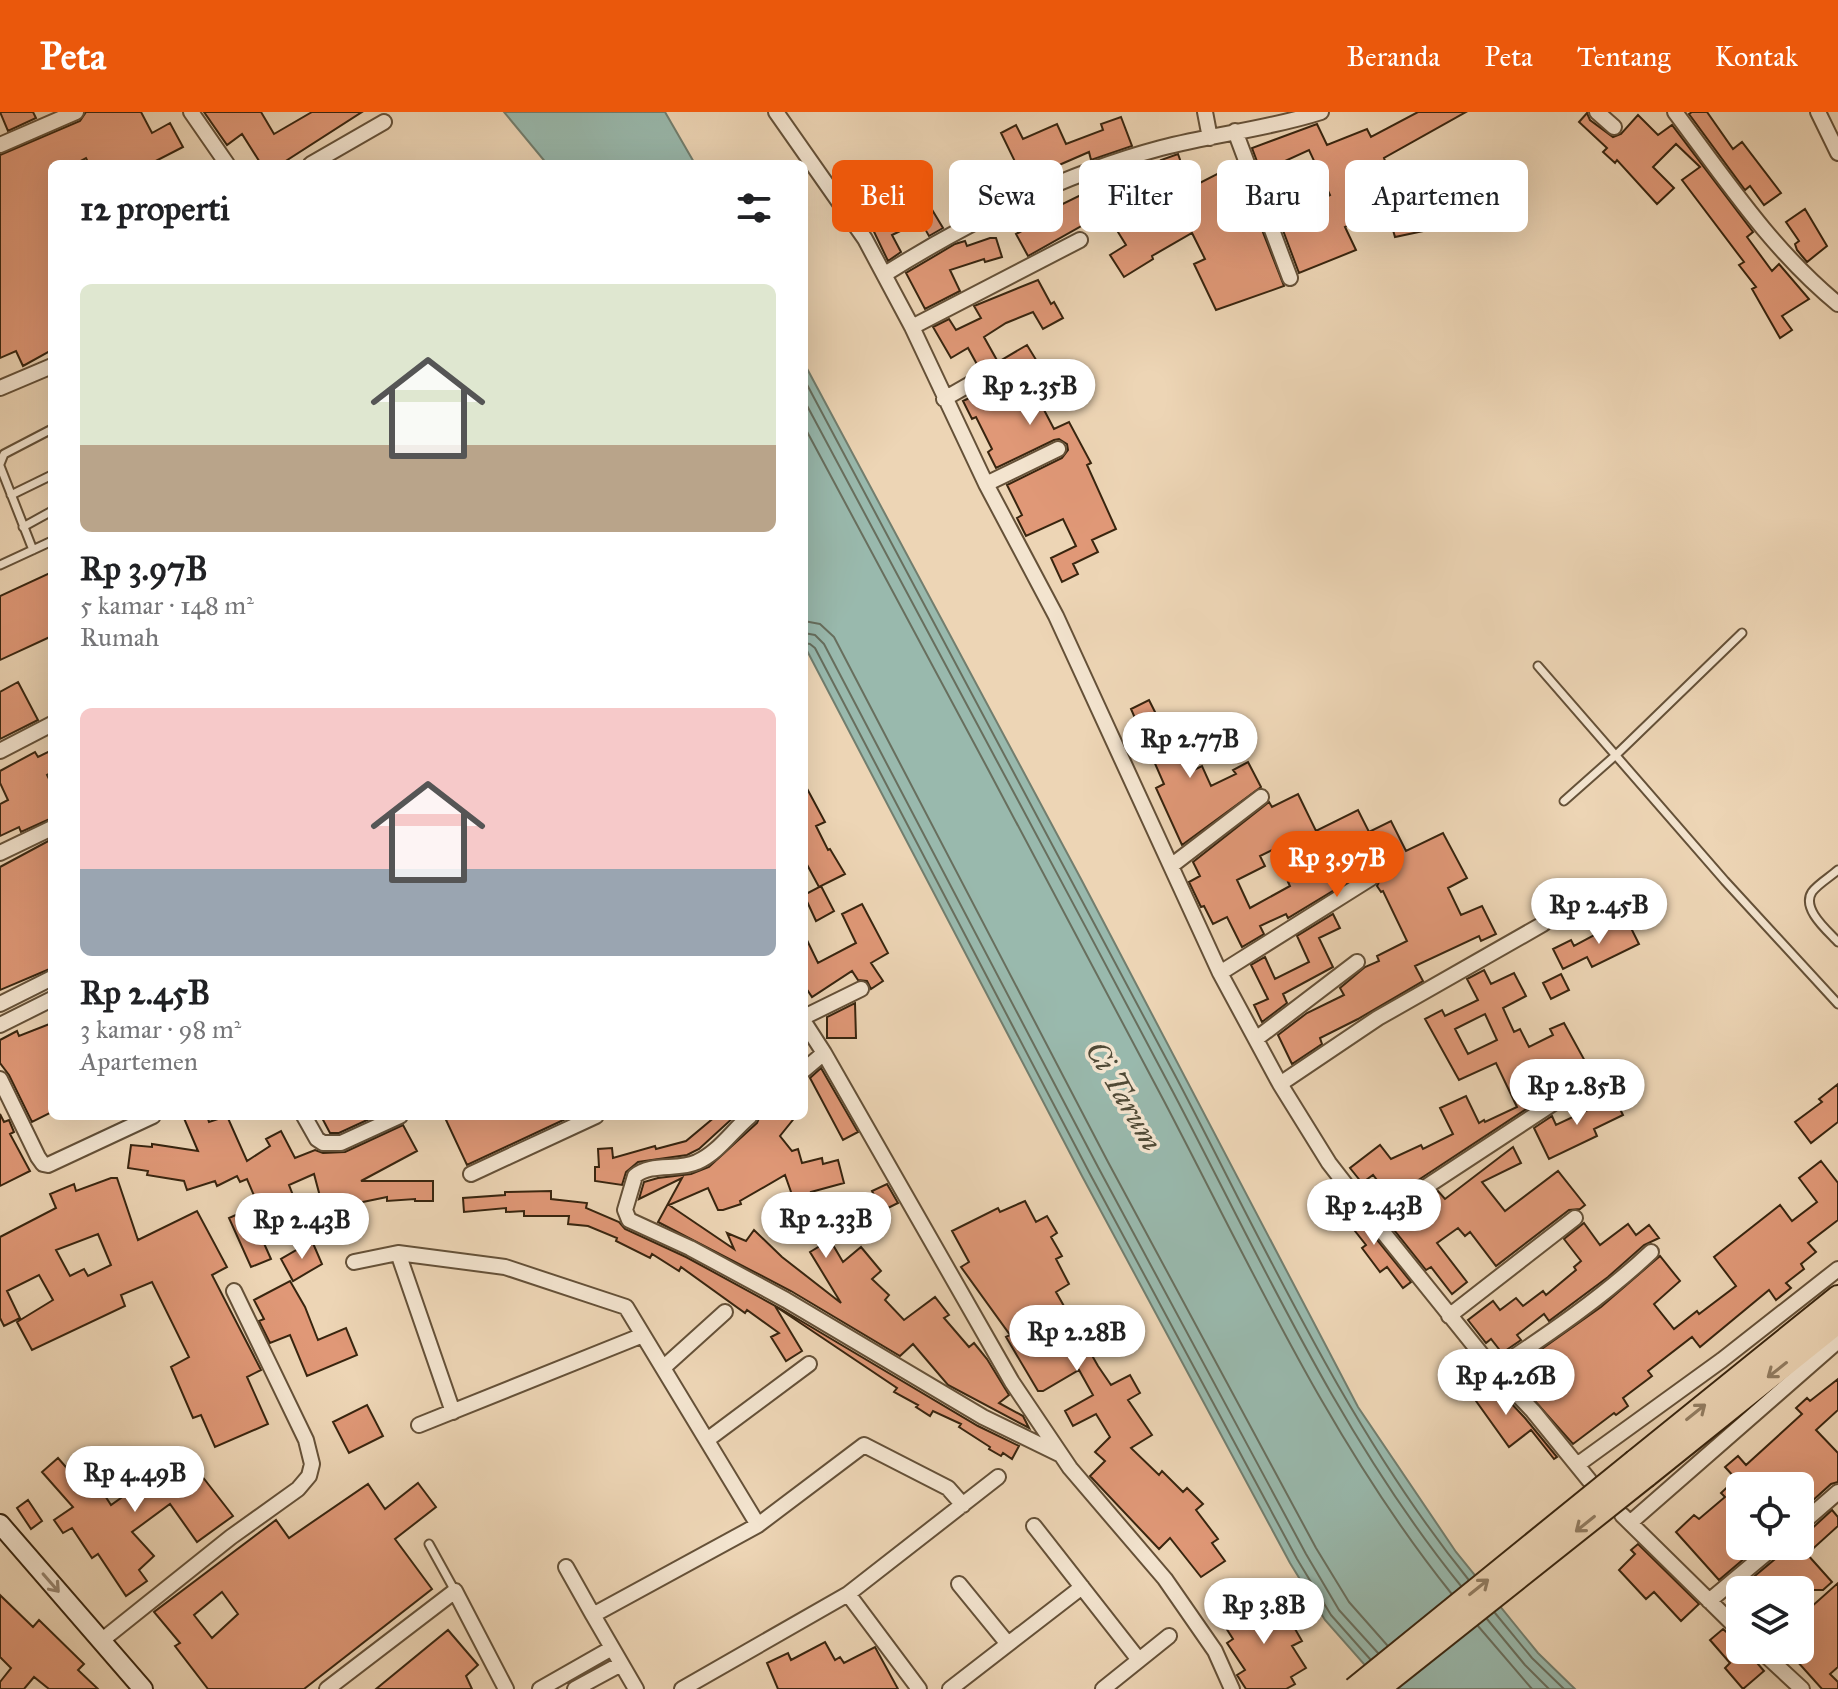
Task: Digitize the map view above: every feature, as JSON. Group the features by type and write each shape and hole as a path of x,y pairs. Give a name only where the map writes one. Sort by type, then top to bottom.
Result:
{"main road":[{"path":"1378,1689 1838,1297"},
{"path":"1354,1689 1640,1468 1838,1322"},
{"path":"0,1524 142,1689"}],"street":[{"path":"0,145 76,112"},
{"path":"191,112 224,160"},
{"path":"776,112 865,239 885,274 986,484 1056,616 1220,973 1280,1084 1329,1163 1374,1221 1449,1316 1589,1480"},
{"path":"1205,112 1210,138"},
{"path":"885,274 966,226 1084,173 1160,148 1290,122 1321,112"},
{"path":"1597,112 1614,127"},
{"path":"1675,112 1805,277 1838,304"},
{"path":"1818,112 1838,153"},
{"path":"318,160 384,122"},
{"path":"1235,131 1290,278"},
{"path":"912,327 1080,240"},
{"path":"0,388 48,368"},
{"path":"944,399 972,383"},
{"path":"986,484 1058,449"},
{"path":"0,751 48,726"},
{"path":"1171,866 1261,797"},
{"path":"0,853 48,830"},
{"path":"1220,973 1371,878"},
{"path":"1280,1084 1378,1018 1543,924"},
{"path":"1256,1039 1357,962"},
{"path":"0,1004 48,980"},
{"path":"808,1017 861,989"},
{"path":"0,1025 48,1001"},
{"path":"808,1026 994,1353 1059,1454 1156,1568 1215,1651 1231,1688"},
{"path":"808,1067 824,1053"},
{"path":"0,1079 38,1157 48,1165 144,1120"},
{"path":"1374,1221 1584,1083"},
{"path":"306,1120 317,1139 331,1144 341,1143 391,1120"},
{"path":"746,1120 705,1158 687,1166 644,1170 635,1176 625,1210 629,1220 731,1270 983,1417 1059,1454"},
{"path":"471,1174 570,1122"},
{"path":"1449,1316 1575,1218"},
{"path":"1494,1370 1574,1316 1651,1252"},
{"path":"354,1262 398,1253 505,1267 626,1307 758,1525"},
{"path":"398,1253 453,1412"},
{"path":"1577,1465 1722,1360 1838,1269"},
{"path":"101,1641 231,1537 284,1501 309,1476 312,1464 306,1440 234,1291"},
{"path":"663,1368 725,1312"},
{"path":"419,1425 643,1335"},
{"path":"1726,1617 1627,1518 1838,1341"},
{"path":"707,1440 809,1364"},
{"path":"593,1615 758,1525 864,1445 948,1488 963,1505"},
{"path":"682,1689 848,1594 998,1477"},
{"path":"1814,1513 1838,1492"},
{"path":"1034,1526 1139,1660"},
{"path":"1709,1601 1758,1560"},
{"path":"566,1567 636,1689"},
{"path":"959,1584 1008,1644"},
{"path":"950,1689 1082,1587"},
{"path":"327,1689 455,1591 506,1689"},
{"path":"848,1594 919,1689"},
{"path":"1103,1689 1169,1636"},
{"path":"540,1689 612,1648"},
{"path":"575,1689 621,1664"},
{"path":"1775,1664 1802,1689"}],"lane":[{"path":"33,550 0,465 4,454 48,431"},
{"path":"11,495 48,477"},
{"path":"23,527 48,513"},
{"path":"0,565 48,543"},
{"path":"1564,801 1742,633"},
{"path":"1538,666 1725,881 1838,1004"},
{"path":"1838,870 1812,893 1809,901 1813,914 1838,942"},
{"path":"429,1544 455,1591"}],"water":[{"path":"504,112 665,112 693,160 544,160"},
{"name":"Ci Tarum","path":"808,370 1081,879 1358,1407 1456,1552 1538,1653 1575,1689 1386,1689 1325,1620 1290,1563 1082,1176 808,653"}],"building":[{"path":"0,112 33,112 36,118 8,131"},
{"path":"86,112 141,112 152,133 170,123 183,147 158,160 48,160 48,352 23,366 16,351 0,358 0,155 80,121"},
{"path":"204,112 261,112 274,134 312,112 362,112 287,160 258,160 242,134 227,145"},
{"path":"1418,112 1466,112 1385,160 1345,160 1345,232 1356,250 1299,273 1284,232 1329,232 1329,160 1314,160 1309,150 1287,160 1256,160 1252,148 1317,124 1327,145 1367,129 1371,137"},
{"path":"1707,112 1733,149 1742,142 1781,193 1764,205 1750,186 1745,190 1689,114"},
{"path":"1587,113 1590,120 1613,137 1621,134 1638,115 1658,135 1672,125 1753,232 1747,237 1772,271 1779,264 1809,299 1782,316 1792,330 1780,338 1752,289 1756,287 1739,265 1744,262 1682,180 1700,167 1676,144 1653,167 1674,188 1657,204 1617,160 1615,163 1603,152 1607,148 1579,122"},
{"path":"1121,117 1132,146 1091,160 1089,152 1063,163 1063,160 1014,160 1001,133 1016,125 1023,139 1057,124 1066,144 1103,130 1101,124"},
{"path":"1178,154 1180,160 1161,160"},
{"path":"1217,174 1217,232 1263,232 1284,286 1216,310 1194,264 1205,259 1192,233 1152,256 1153,259 1124,277 1110,255 1126,245 1118,232 1201,232 1201,182"},
{"path":"1079,196 1079,227 1028,256 1016,234 1063,232 1063,204"},
{"path":"1805,209 1827,246 1807,262 1797,250 1795,244 1799,241 1786,222"},
{"path":"933,211 943,228 929,236 927,232 933,232"},
{"path":"874,232 898,232 892,235 901,252 888,261"},
{"path":"1394,232 1419,232 1395,237"},
{"path":"996,238 1002,257 985,262 984,259 950,270 960,291 925,309 906,273 955,244 965,241 967,246"},
{"path":"1038,280 1063,318 1043,329 1033,312 1006,323 984,337 998,362 1027,345 1041,368 1045,366 1054,380 1036,391 1042,406 1054,429 1069,422 1091,463 1087,465 1116,529 1092,540 1098,552 1073,564 1078,574 1062,582 1051,558 1076,546 1063,519 1026,536 1017,518 1022,515 1007,485 1062,458 1068,450 1067,444 1059,439 1054,440 996,468 988,452 992,449 976,417 972,419 963,401 990,388 968,348 951,358 933,327 949,319 956,330 981,318 974,306"},
{"path":"48,574 48,638 0,660 0,596"},
{"path":"18,682 38,720 0,739 0,692"},
{"path":"1149,700 1167,736 1175,732 1194,770 1202,766 1211,786 1236,774 1233,770 1248,762 1261,787 1182,845 1156,788 1164,784 1131,709"},
{"path":"35,752 38,757 48,752 48,820 21,832 19,827 0,836 0,804 8,800 0,783 0,771"},
{"path":"808,790 825,822 816,826 845,874 819,887 808,866"},
{"path":"1298,794 1316,831 1358,810 1369,832 1391,821 1406,851 1443,833 1467,878 1448,888 1461,915 1482,906 1496,934 1481,941 1479,936 1415,966 1423,981 1320,1038 1322,1044 1292,1064 1278,1035 1307,1013 1344,995 1340,988 1365,967 1379,961 1377,956 1407,941 1383,891 1377,886 1380,873 1371,868 1288,918 1286,914 1260,926 1264,934 1242,947 1227,917 1213,924 1189,882 1200,876 1193,862 1269,802 1272,807","holes":["1299,837 1314,869 1288,882 1290,886 1250,908 1237,880 1265,866 1260,856"]},
{"path":"48,841 48,970 0,990 0,867"},
{"path":"821,886 834,911 816,921 808,904 808,893"},
{"path":"862,904 888,953 871,963 883,981 871,989 867,981 858,980 852,971 812,997 808,991 808,942 818,963 856,943 842,914"},
{"path":"1333,914 1340,928 1319,938 1333,967 1283,994 1287,1003 1262,1022 1254,1005 1268,999 1251,965 1265,957 1275,979 1309,962 1297,936"},
{"path":"1626,918 1639,944 1592,967 1587,957 1563,969 1553,949 1571,940 1574,946"},
{"path":"1484,970 1491,984 1514,973 1526,996 1503,1008 1514,1032 1520,1029 1529,1047 1553,1035 1550,1029 1564,1023 1591,1072 1578,1075 1391,1198 1373,1175 1362,1183 1350,1168 1380,1145 1391,1159 1421,1145 1423,1149 1453,1134 1440,1108 1466,1096 1479,1123 1517,1107 1496,1063 1459,1080 1425,1019 1442,1010 1445,1016 1478,1000 1467,979","holes":["1485,1014 1497,1040 1468,1054 1455,1029"]},
{"path":"1561,974 1569,990 1551,999 1543,983"},
{"path":"855,1003 856,1038 827,1038 827,1017"},
{"path":"48,1025 48,1114 32,1122 0,1063 0,1040 17,1031 19,1036"},
{"path":"821,1068 858,1132 843,1140 810,1078"},
{"path":"1838,1084 1838,1122 1811,1143 1795,1122 1822,1102 1819,1099"},
{"path":"1612,1093 1623,1115 1594,1129 1597,1136 1549,1159 1534,1128 1552,1116 1556,1125 1592,1108 1590,1104"},
{"path":"0,1114 4,1122 9,1120 14,1132 10,1134 30,1171 0,1186"},
{"path":"185,1120 229,1120 247,1161 270,1146 266,1139 281,1131 295,1158 315,1150 323,1153 345,1152 403,1125 417,1151 361,1181 433,1181 433,1201 387,1201 387,1197 353,1204 351,1197 322,1204 314,1174 289,1185 296,1203 254,1221 271,1259 251,1267 229,1218 258,1205 247,1179 240,1182 237,1176 217,1186 215,1181 187,1190 184,1181 147,1175 148,1171 128,1168 131,1145 152,1147 152,1144 198,1151"},
{"path":"323,1120 367,1120 339,1133 330,1133"},
{"path":"446,1120 563,1120 467,1165"},
{"path":"711,1120 731,1120 699,1149 687,1155 638,1162 626,1172 622,1185 595,1181 595,1167 599,1167 598,1149 612,1148 613,1158 686,1141"},
{"path":"758,1120 793,1120 780,1136 792,1151 798,1149 802,1163 822,1158 823,1164 838,1160 844,1183 811,1192 814,1201 796,1206 785,1175 740,1201 741,1204 723,1210 718,1210 708,1188 669,1205 734,1249 727,1233 746,1241 754,1230 782,1257 841,1303 810,1252 830,1240 843,1262 861,1247 881,1271 872,1279 889,1295 885,1300 904,1320 935,1297 949,1315 944,1318 969,1347 974,1343 1009,1395 999,1403 1023,1416 1029,1428 948,1385 913,1344 900,1356 791,1291 658,1222 682,1178 639,1199 644,1182 691,1174 709,1167"},
{"path":"1513,1147 1521,1163 1482,1182 1505,1211 1558,1171 1585,1205 1569,1210 1496,1266 1470,1232 1465,1236 1458,1228 1437,1243 1467,1282 1452,1294 1431,1267 1426,1270 1391,1226 1403,1214 1438,1191 1445,1199"},
{"path":"1821,1161 1838,1183 1838,1220 1808,1243 1816,1252 1801,1264 1804,1269 1786,1283 1791,1288 1776,1300 1769,1290 1700,1347 1692,1337 1648,1371 1652,1376 1623,1398 1628,1406 1616,1415 1614,1413 1573,1444 1509,1372 1601,1307 1660,1256 1680,1281 1654,1304 1674,1329 1697,1311 1699,1314 1736,1286 1714,1257 1780,1205 1792,1221 1817,1202 1799,1178"},
{"path":"117,1178 138,1240 197,1211 227,1267 212,1275 261,1370 247,1377 268,1424 215,1447 201,1415 193,1418 171,1367 189,1357 152,1282 121,1295 125,1306 32,1350 17,1322 53,1300 39,1275 7,1291 20,1318 4,1326 0,1318 0,1237 56,1208 50,1194 74,1184 76,1191","holes":["98,1234 111,1265 88,1276 84,1269 70,1276 56,1250"]},
{"path":"887,1184 898,1203 882,1211 872,1191"},
{"path":"551,1191 551,1199 587,1203 586,1208 619,1222 625,1229 686,1257 781,1309 978,1426 1019,1446 1012,1459 989,1449 959,1427 961,1424 933,1411 930,1416 916,1407 918,1405 894,1392 897,1388 775,1306 802,1351 786,1361 771,1337 779,1333 747,1310 745,1313 681,1267 679,1271 652,1254 650,1258 616,1241 617,1238 588,1226 568,1224 569,1216 524,1216 524,1211 506,1212 506,1208 464,1212 463,1198 505,1195 505,1192"},
{"path":"1025,1201 1036,1222 1047,1216 1057,1233 1051,1237 1062,1256 1056,1259 1069,1284 1056,1292 1098,1366 1111,1385 1130,1375 1140,1393 1128,1400 1152,1435 1131,1448 1159,1475 1162,1471 1183,1492 1187,1488 1203,1504 1196,1510 1218,1539 1212,1543 1225,1561 1201,1577 1170,1538 1159,1549 1090,1476 1105,1461 1095,1452 1110,1437 1096,1414 1073,1426 1065,1411 1093,1395 1079,1370 1038,1391 1006,1337 1010,1335 961,1267 969,1262 952,1231 998,1208 1000,1212"},
{"path":"1349,1205 1411,1282 1403,1288 1387,1267 1380,1272 1362,1248 1366,1245 1340,1212"},
{"path":"1584,1223 1600,1245 1628,1224 1636,1235 1649,1225 1659,1238 1644,1245 1608,1277 1549,1321 1544,1314 1517,1335 1521,1340 1502,1353 1491,1339 1486,1343 1468,1320 1493,1301 1500,1310 1516,1298 1523,1306 1543,1291 1546,1295 1576,1270 1574,1267 1581,1261 1564,1239"},
{"path":"312,1241 322,1264 293,1281 281,1259"},
{"path":"290,1281 305,1307 318,1340 346,1328 357,1355 307,1376 290,1335 270,1343 259,1321 264,1319 254,1300"},
{"path":"1838,1379 1838,1410 1816,1430 1838,1453 1838,1482 1831,1484 1814,1499 1814,1472 1730,1472 1725,1467 1738,1456 1746,1465 1802,1414 1796,1408 1807,1398 1810,1401"},
{"path":"1491,1382 1557,1457 1554,1459 1531,1430 1509,1447 1476,1401 1485,1394 1481,1389"},
{"path":"367,1405 383,1436 349,1453 333,1422"},
{"path":"184,1453 233,1516 197,1542 170,1504 132,1532 154,1556 139,1570 147,1581 126,1596 98,1554 92,1558 72,1528 63,1533 54,1520 73,1507 42,1472 58,1458 79,1482 91,1474 111,1505"},
{"path":"418,1483 436,1507 395,1539 432,1589 304,1689 208,1689 175,1646 180,1643 154,1612 276,1520 289,1538 368,1484 385,1509","holes":["222,1592 238,1614 212,1638 194,1615"]},
{"path":"1726,1488 1726,1560 1743,1560 1719,1580 1676,1532 1694,1515 1699,1519 1725,1497 1721,1493"},
{"path":"28,1500 42,1521 31,1529 17,1508"},
{"path":"1832,1510 1838,1517 1838,1526 1814,1548 1814,1527"},
{"path":"1638,1544 1699,1604 1681,1621 1654,1592 1646,1599 1619,1570 1635,1554 1631,1550"},
{"path":"1774,1560 1812,1560 1832,1582 1823,1590 1814,1590 1814,1576 1755,1576"},
{"path":"1838,1583 1838,1667 1830,1674 1838,1682 1838,1689 1822,1689 1800,1664 1814,1664 1814,1604"},
{"path":"0,1595 33,1627 39,1620 84,1664 78,1670 98,1689 49,1689 34,1677 24,1689 0,1689 0,1682 11,1668 0,1657"},
{"path":"1246,1600 1252,1610 1268,1600 1276,1614 1282,1608 1293,1620 1291,1622 1302,1641 1292,1646 1306,1668 1291,1677 1295,1684 1286,1689 1246,1689 1237,1675 1245,1670 1227,1643 1233,1639 1219,1617"},
{"path":"1723,1629 1726,1632 1726,1658 1710,1640"},
{"path":"448,1630 478,1665 466,1676 472,1689 376,1689"},
{"path":"825,1642 835,1660 840,1657 844,1663 875,1647 898,1689 778,1689 767,1663 788,1653 791,1660"},
{"path":"1729,1664 1758,1664 1764,1671 1743,1689 1725,1668"}]}
